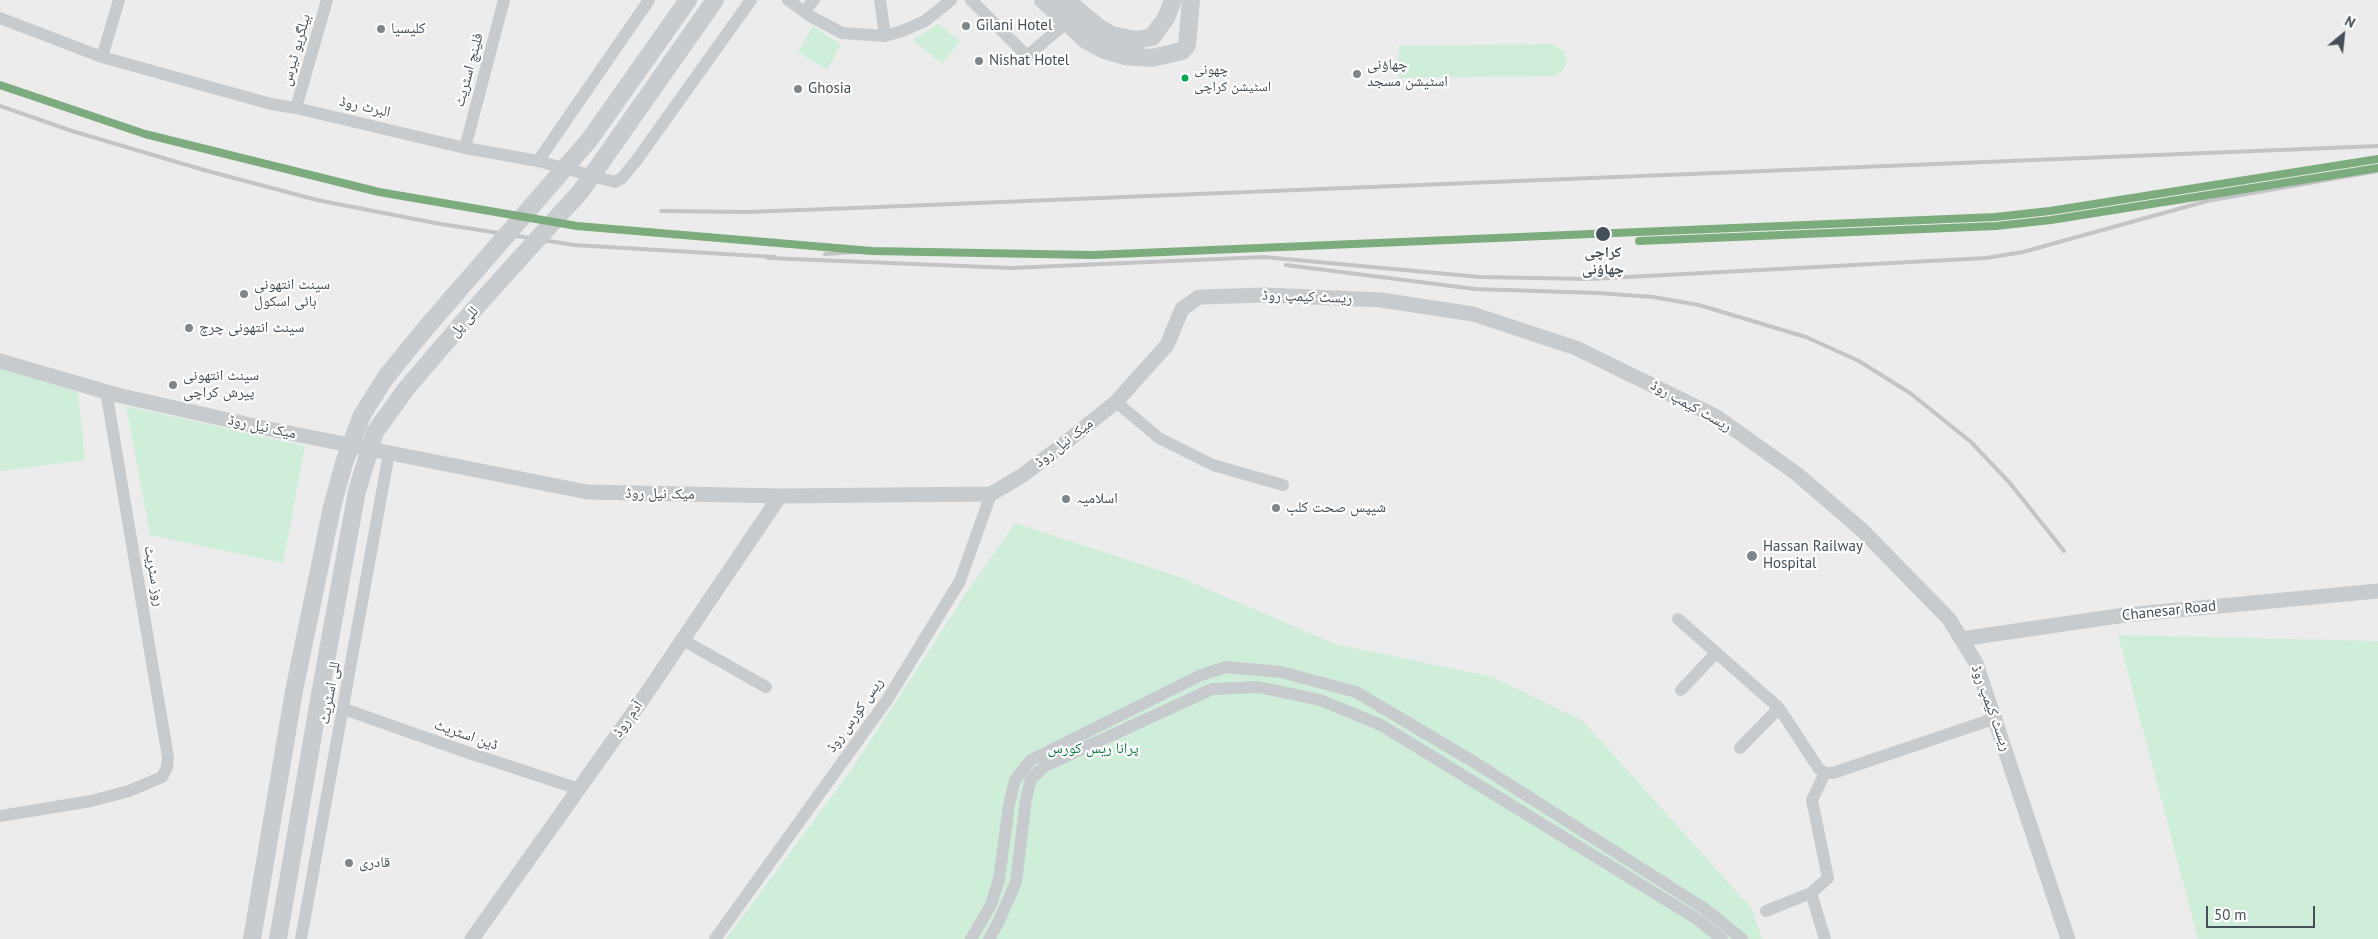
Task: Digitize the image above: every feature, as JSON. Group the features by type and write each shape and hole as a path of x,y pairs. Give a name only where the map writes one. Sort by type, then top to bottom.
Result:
{"main road":[{"name":"للی پل","path":"252,939 294,691 332,507 344,463 362,415 386,377 425,329 590,139 688,0"},
{"name":"للی پل","path":"278,939 357,491 376,432 406,388 581,191 715,0"},
{"path":"1044,0 1086,40 1104,50 1124,56 1152,58 1182,51 1187,45 1191,0"},
{"path":"1066,0 1098,27 1111,34 1136,40 1152,37 1166,18 1173,0"}],"street":[{"path":"102,57 119,0"},
{"name":"بیلگریو ٹیرس","path":"296,108 327,0"},
{"name":"فلینچ اسٹریٹ","path":"465,148 504,0"},
{"path":"538,161 649,0"},
{"name":"البرٹ روڈ","path":"0,18 102,57 271,104 296,108 465,148 538,161 615,182 622,178 636,161 751,0"},
{"path":"788,0 804,12 842,32 885,36 902,32 925,21 951,0"},
{"path":"804,12 814,0"},
{"path":"880,0 885,36"},
{"path":"971,0 1027,56 1067,22"},
{"name":"ریسٹ کیمپ روڈ","path":"1116,402 1167,345 1182,309 1199,297 1266,294 1381,300 1473,314 1576,348 1717,417 1797,474 1863,531 1949,619 1976,663 1996,718 2068,939"},
{"name":"میک نیل روڈ","path":"0,361 106,392 264,428 587,492 780,496 991,494 1043,460 1116,402"},
{"name":"روز سٹریٹ","path":"0,816 91,801 129,791 162,777 167,766 168,758 106,392"},
{"path":"1116,402 1159,438 1213,465 1283,485"},
{"name":"للی اسٹریٹ","path":"301,939 344,709 388,453"},
{"name":"ریس کورس روڈ","path":"715,939 887,700 960,581 991,494"},
{"name":"آدم روڈ","path":"472,939 683,640 780,496"},
{"name":"Chanesar Road","path":"1961,639 2125,615 2378,591"},
{"path":"1678,619 1779,708 1819,769 1825,773 1833,773 1996,718"},
{"path":"683,640 766,687"},
{"path":"1681,690 1716,653"},
{"path":"971,939 991,905 1000,879 1009,804 1015,780 1031,760 1201,674 1226,667 1281,672 1356,692 1474,762 1705,909 1742,939"},
{"path":"989,939 998,924 1016,882 1026,800 1031,779 1045,766 1212,689 1258,686 1320,700 1381,724 1697,919 1722,939"},
{"path":"1740,748 1779,708"},
{"name":"ڈین اسٹریٹ","path":"344,709 469,754 579,789"},
{"path":"1766,911 1811,893 1828,878 1812,800 1825,773"},
{"path":"1811,893 1825,939"}],"green space":[{"path":"938,24 960,41 942,64 913,40"},
{"path":"813,26 841,45 827,70 798,52"},
{"path":"1551,44 1564,51 1567,61 1563,70 1554,76 1398,78 1399,46"},
{"path":"0,368 78,392 85,460 0,471"},
{"path":"126,406 305,446 283,563 150,535"},
{"name":"پرانا ریس کورس","path":"1015,523 1179,577 1335,644 1493,677 1583,721 1752,909 1762,939 726,939 854,766 965,595"},
{"path":"2118,635 2378,641 2378,939 2198,939"}],"railway":[{"path":"0,106 72,131 204,170 317,200 435,223 574,245 775,257"},
{"path":"661,211 746,212 854,208 2378,146"},
{"path":"768,258 1011,268 1264,257 1480,277 1590,279 1986,258 2023,252 2207,201 2378,171"},
{"path":"825,254 872,251"},
{"path":"1286,265 1475,289 1598,293 1653,297 1699,305 1806,337 1859,361 1910,393 1971,442 2009,482 2064,551"}],"transit line":[{"path":"0,85 145,134 379,192 577,226 872,251 1092,255 1995,217 2050,211 2378,159"},
{"path":"1639,241 1996,226 2051,220 2378,168"}],"place":[{"name":"Gilani Hotel","path":"966,26"},
{"name":"کلیسیا","path":"381,29"},
{"name":"Nishat Hotel","path":"979,61"},
{"name":"چھاؤنی اسٹیشن مسجد","path":"1357,74"},
{"name":"چھونی اسٹیشن کراچی","path":"1185,78"},
{"name":"Ghosia","path":"798,89"},
{"name":"کراچی چھاؤنی","path":"1603,234"},
{"name":"سینٹ انتھونی ہائی اسکول","path":"244,294"},
{"name":"سینٹ انتھونی چرچ","path":"189,328"},
{"name":"سینٹ انتھونی پیرش کراچی","path":"173,385"},
{"name":"اسلامیہ","path":"1066,499"},
{"name":"شیپس صحت کلب","path":"1276,508"},
{"name":"Hassan Railway Hospital","path":"1752,556"},
{"name":"قادری","path":"349,863"}]}
